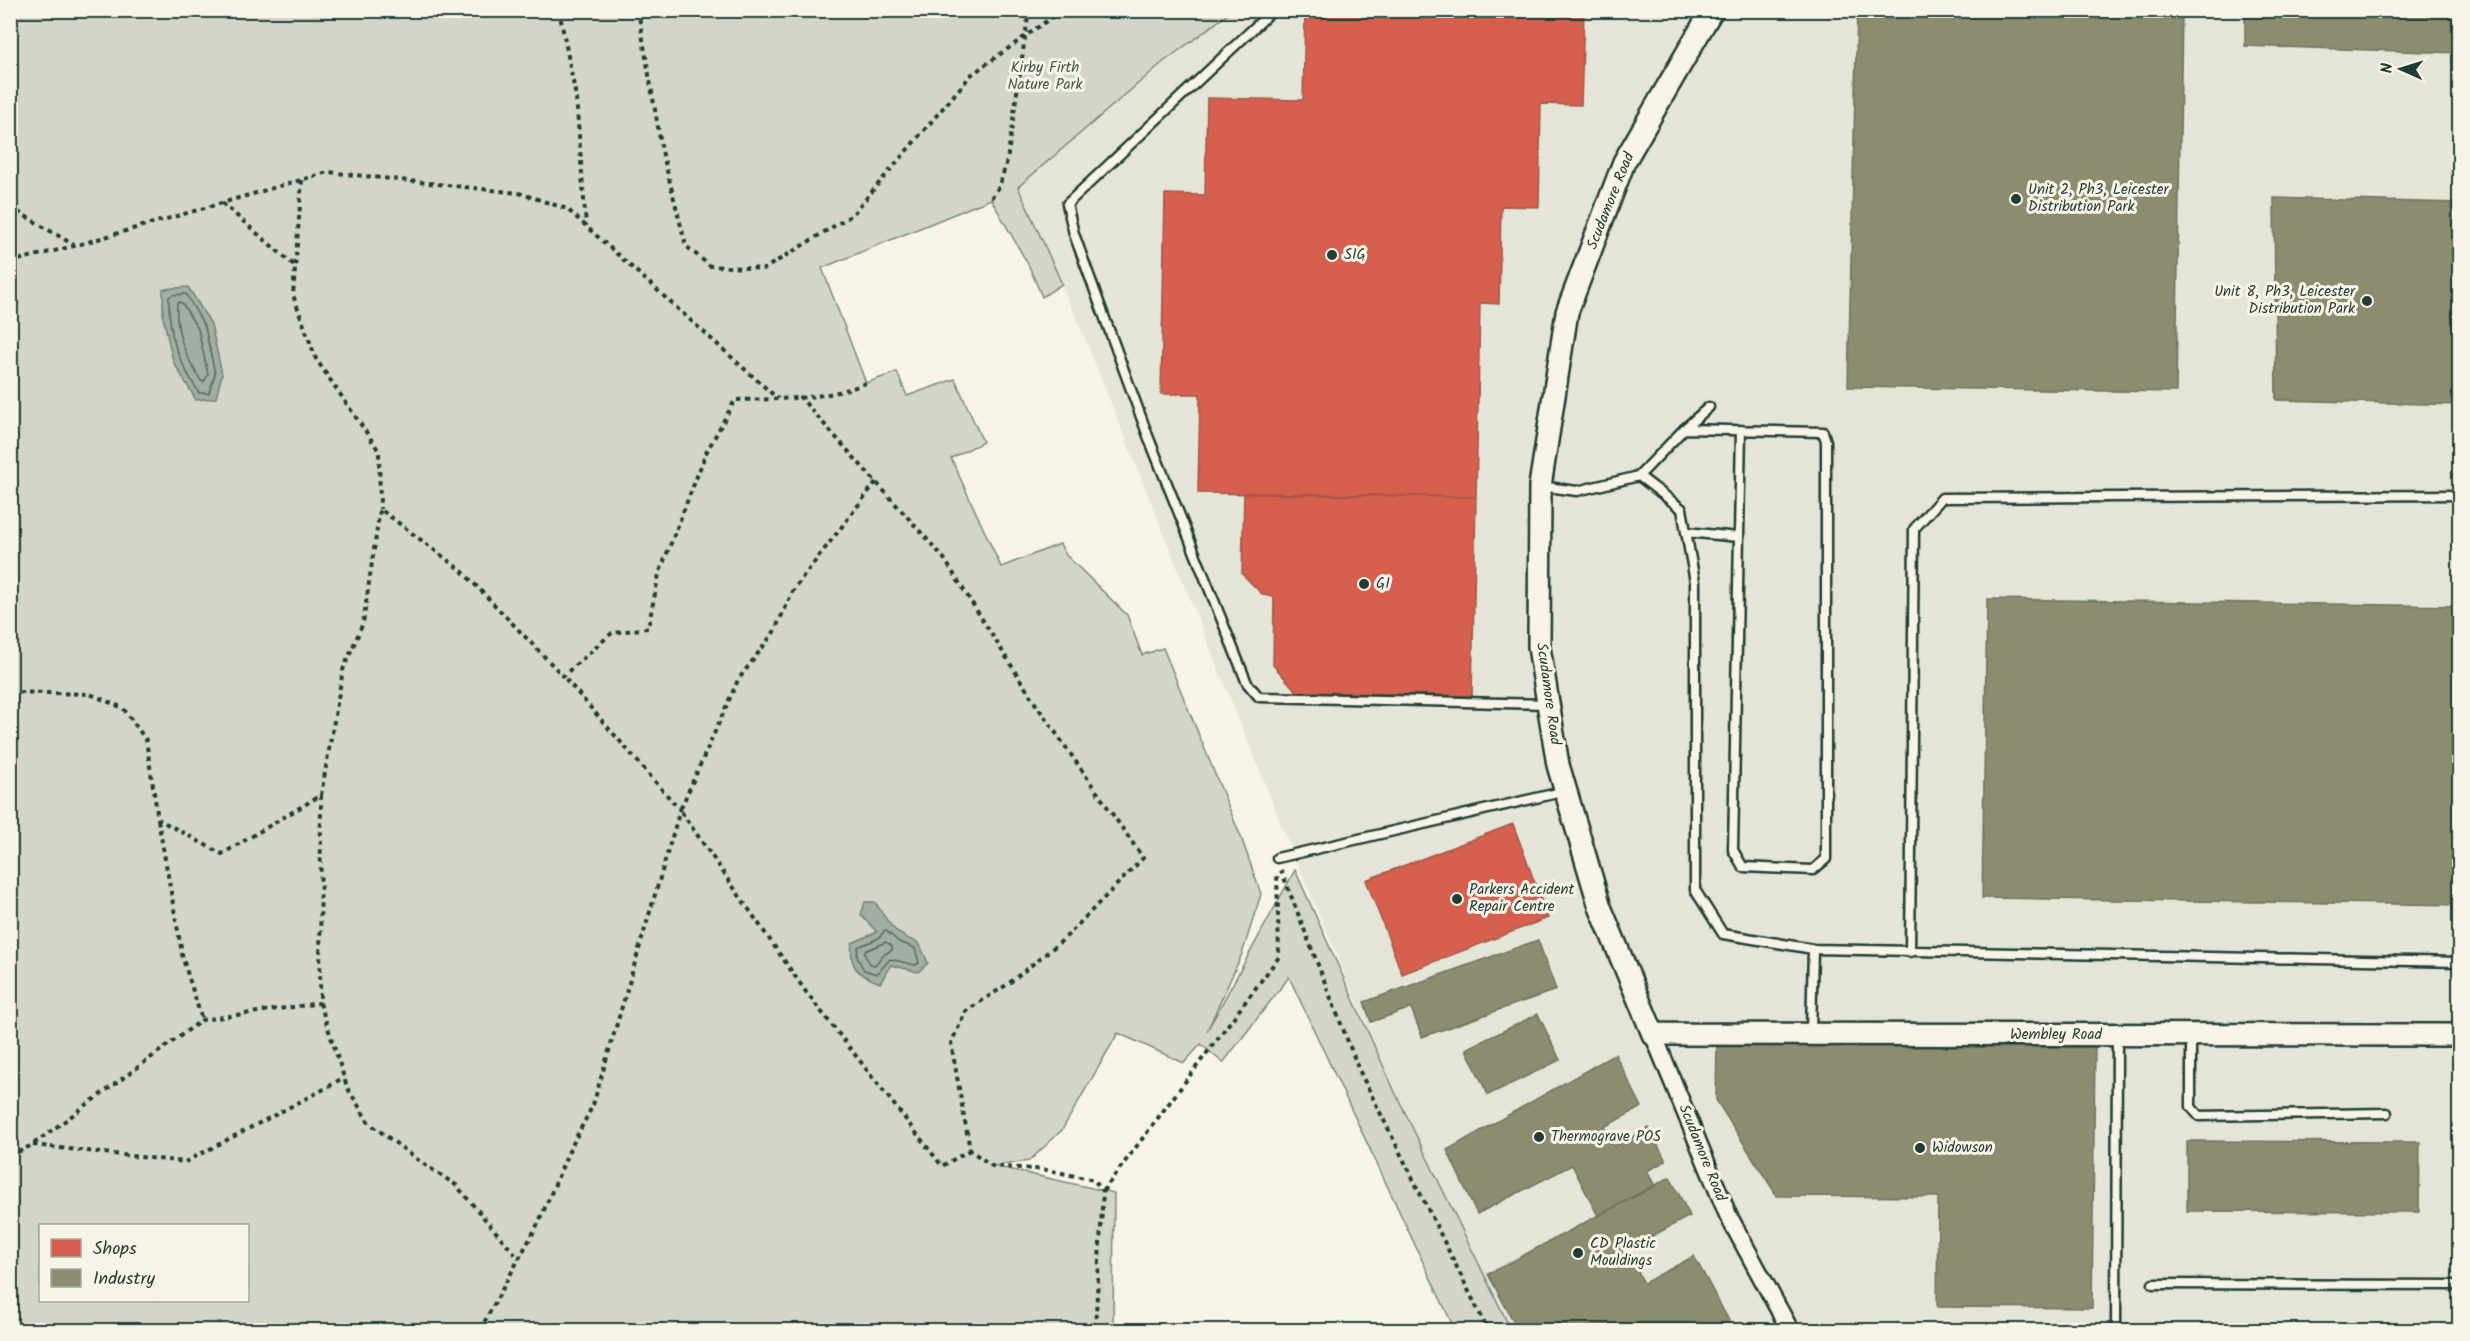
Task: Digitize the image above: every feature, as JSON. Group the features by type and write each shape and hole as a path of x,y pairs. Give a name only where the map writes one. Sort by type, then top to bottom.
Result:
{"street":[{"name":"Scudamore Road","path":"1712,10 1624,162 1567,312 1540,486 1539,647 1558,765 1600,907 1728,1215 1790,1330"},
{"name":"Wembley Road","path":"1653,1034 2460,1035"}],"lane":[{"path":"1273,10 1066,204 1074,234 1148,436 1247,683 1259,697 1548,705"},
{"path":"1540,486 1577,491 1639,476 1684,429 1709,407"},
{"path":"1684,429 1741,430 1824,432 1826,441 1826,859 1814,870 1743,867 1732,850 1741,430"},
{"path":"1639,476 1682,509 1695,582 1695,890 1723,934 1813,949 2460,962"},
{"path":"1910,952 1914,529 1942,498 2460,495"},
{"path":"1686,532 1739,537"},
{"path":"1277,858 1566,790"},
{"path":"1811,1034 1813,949"},
{"path":"2116,1330 2117,1035"},
{"path":"2191,1035 2191,1107 2199,1116 2387,1113"},
{"path":"2153,1284 2460,1285"}],"path":[{"path":"559,10 576,97 586,226"},
{"path":"638,10 662,151 686,246 711,266 764,269 852,215 971,75 1062,10"},
{"path":"991,198 999,187 1007,161 1029,10"},
{"path":"10,262 74,246 328,172 519,193 567,209 778,399"},
{"path":"302,180 293,296 316,359 379,451 380,509 363,623 343,670 321,795 320,1003 347,1087 369,1123 422,1163 456,1185 519,1259"},
{"path":"222,203 295,267"},
{"path":"10,207 74,246"},
{"path":"563,676 612,633 648,628 659,574 706,453 735,400 778,399 846,392 866,383"},
{"path":"799,396 943,557 1035,703 1143,858 1064,939 1008,984 966,1011 951,1043 970,1150 992,1166 1060,1172 1094,1180 1103,1191"},
{"path":"480,1330 539,1222 568,1153 593,1105 680,810 738,680 774,632 794,589 876,482"},
{"path":"380,509 462,571 563,676 680,810 806,993 942,1166 970,1150"},
{"path":"10,692 90,694 123,708 146,740 183,958 202,1020"},
{"path":"158,819 222,854 321,795"},
{"path":"1095,1330 1103,1191 1279,957 1277,858"},
{"path":"1277,858 1359,1070 1488,1330"},
{"path":"10,1156 32,1145 202,1020 320,1003"},
{"path":"32,1145 185,1162 344,1077"}],"shaded area":[{"path":"1231,11 2459,11 2459,1330 1506,1330 1441,1185 1395,1092 1285,834 1084,336 1018,187 1162,63"}],"green space":[{"name":"Kirby Firth Nature Park","path":"10,11 1232,11 1162,63 1018,187 1062,284 1042,297 1029,266 991,199 822,268 866,383 897,372 907,396 955,379 983,442 951,458 1001,567 1060,544 1066,555 1127,615 1142,655 1163,648 1241,837 1261,894 1242,954 1207,1031 1295,870 1395,1092 1511,1330 1455,1330 1289,977 1223,1063 1201,1044 1184,1063 1118,1033 1062,1130 1029,1161 994,1166 1114,1193 1113,1330 11,1330"}],"water":[{"path":"188,287 211,324 222,374 216,398 196,400 173,361 163,317 163,289"},
{"path":"865,902 875,902 897,932 919,943 928,963 918,972 891,965 880,983 856,969 852,959 852,943 877,932 861,915"}],"building: Shops":[{"name":"SIG","path":"1305,10 1584,10 1581,105 1541,104 1539,207 1501,206 1499,304 1480,303 1476,497 1198,493 1200,394 1161,394 1165,194 1205,195 1207,98 1303,100"},
{"name":"GI","path":"1244,493 1476,497 1472,696 1297,692 1273,665 1274,597 1263,595 1242,574"},
{"name":"Parkers Accident Repair Centre","path":"1513,824 1548,918 1402,974 1366,880"}],"building: Industry":[{"name":"Unit 2, Ph3, Leicester Distribution Park","path":"1857,10 2182,10 2176,392 1848,387"},
{"path":"2245,10 2460,10 2460,53 2245,46"},
{"name":"Unit 8, Ph3, Leicester Distribution Park","path":"2274,198 2460,203 2460,405 2276,400"},
{"path":"1987,599 2460,606 2460,905 1982,898"},
{"path":"1538,940 1556,990 1422,1037 1411,1008 1371,1022 1364,1002"},
{"path":"1538,1014 1560,1060 1488,1095 1466,1049"},
{"name":"Widowson","path":"1717,1041 2095,1045 2092,1308 1937,1307 1938,1197 1777,1196 1716,1100"},
{"name":"Thermograve POS","path":"1615,1054 1642,1107 1604,1127 1614,1146 1649,1128 1666,1161 1647,1171 1655,1186 1598,1216 1572,1165 1477,1214 1447,1150"},
{"path":"2187,1141 2420,1142 2419,1212 2187,1211"},
{"name":"CD Plastic Mouldings","path":"1670,1177 1690,1216 1626,1250 1644,1283 1694,1256 1734,1330 1518,1330 1488,1274"}],"place":[{"name":"Unit 2, Ph3, Leicester Distribution Park","path":"2016,199"},
{"name":"SIG","path":"1332,255"},
{"name":"Unit 8, Ph3, Leicester Distribution Park","path":"2367,301"},
{"name":"GI","path":"1364,584"},
{"name":"Parkers Accident Repair Centre","path":"1457,899"},
{"name":"Thermograve POS","path":"1539,1137"},
{"name":"Widowson","path":"1920,1148"},
{"name":"CD Plastic Mouldings","path":"1578,1253"}]}
